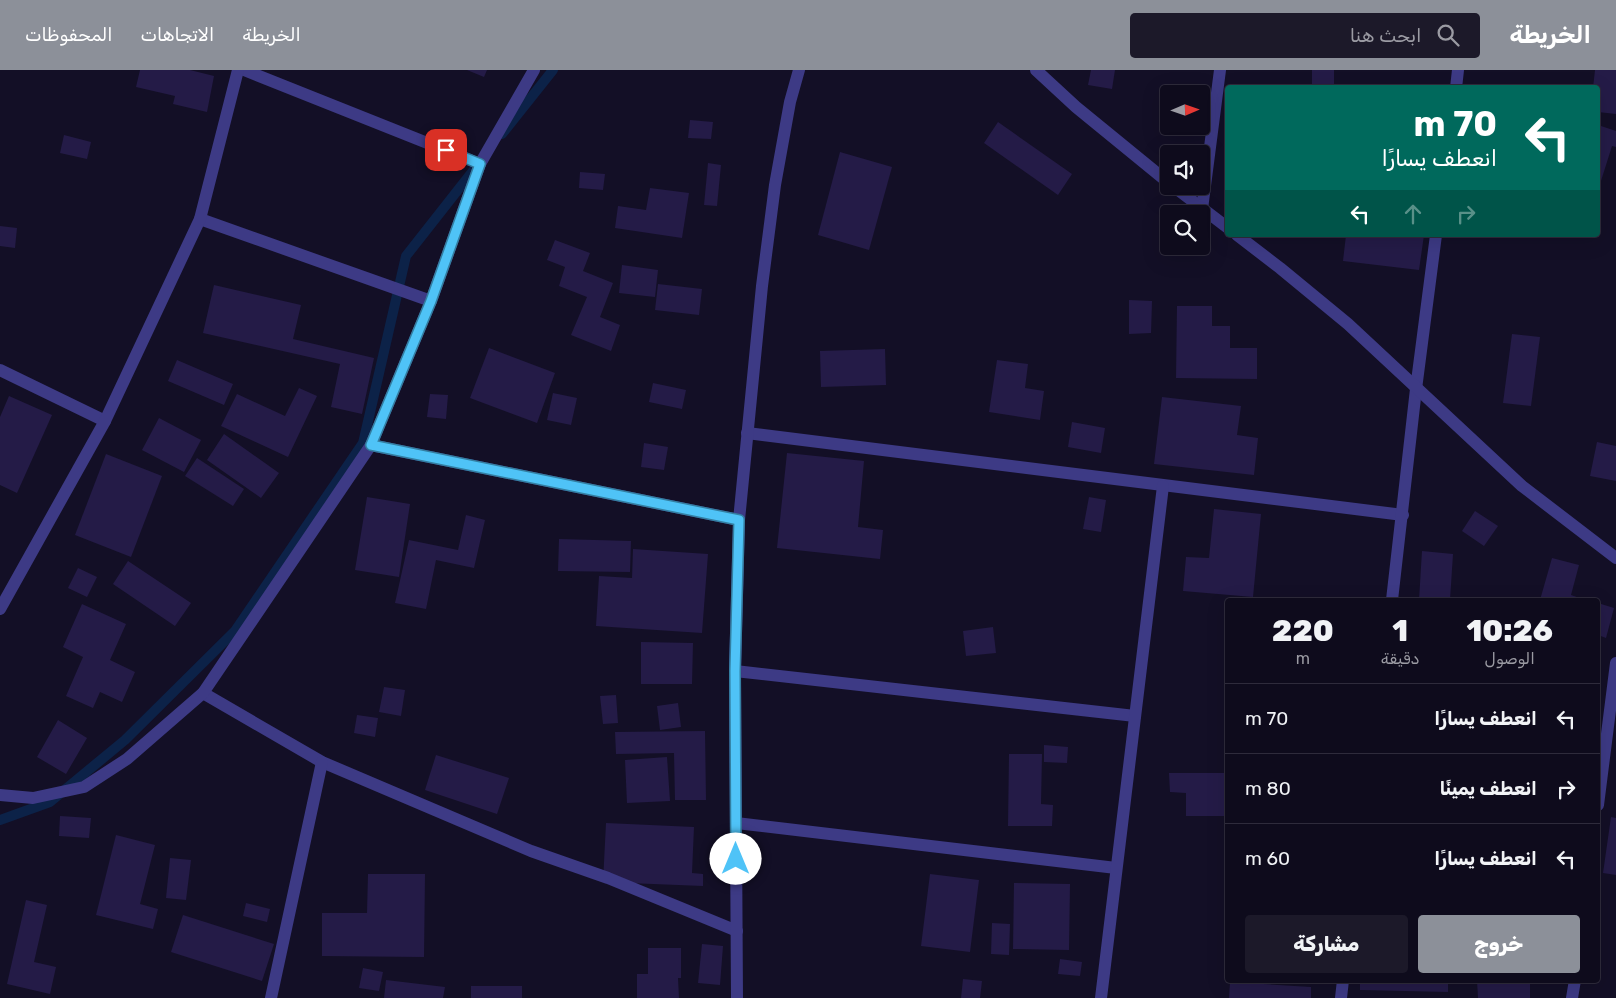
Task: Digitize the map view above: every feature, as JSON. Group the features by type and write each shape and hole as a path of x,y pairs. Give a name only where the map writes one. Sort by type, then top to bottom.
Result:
{"street":[{"path":"0,609 105,421 200,219 238,70"},
{"path":"244,70 480,164"},
{"path":"0,795 33,798 84,787 127,758 203,693 371,445 431,301 480,164 534,70"},
{"path":"737,998 735,671 739,520 762,286 775,185 790,102 798,70"},
{"path":"1036,70 1084,113 1160,176"},
{"path":"1203,205 1220,70"},
{"path":"1456,85 1458,70"},
{"path":"1184,195 1197,205"},
{"path":"1210,215 1225,226"},
{"path":"200,219 431,301"},
{"path":"1240,237 1348,324 1522,486 1616,558"},
{"path":"1392,598 1436,237"},
{"path":"0,370 105,421"},
{"path":"747,433 1402,515"},
{"path":"371,445 739,520"},
{"path":"1101,998 1163,486"},
{"path":"1600,789 1616,663"},
{"path":"735,671 1135,716"},
{"path":"203,693 322,762 531,852 618,882 737,931"},
{"path":"271,998 322,762"},
{"path":"736,823 1116,868"},
{"path":"1341,998 1343,983"},
{"path":"1572,998 1574,983"}],"building":[{"path":"140,70 190,70 214,76 207,112 173,104 175,96 136,87"},
{"path":"467,70 487,70 484,77"},
{"path":"1091,70 1115,70 1112,89 1088,85"},
{"path":"1312,70 1334,70 1334,84 1312,85"},
{"path":"1595,70 1616,70 1616,114 1600,112 1600,85 1593,85"},
{"path":"690,120 713,122 711,139 688,138"},
{"path":"998,122 1072,174 1058,195 984,143"},
{"path":"1600,126 1616,131 1616,147 1612,146 1600,184"},
{"path":"64,135 91,142 87,159 60,153"},
{"path":"840,152 892,167 869,250 818,235"},
{"path":"708,163 721,165 717,206 704,205"},
{"path":"580,172 605,174 603,190 579,188"},
{"path":"650,188 689,193 682,238 615,228 618,206 646,210"},
{"path":"0,226 17,228 15,248 0,246"},
{"path":"1346,237 1424,237 1419,270 1343,261"},
{"path":"555,240 590,253 583,271 613,283 600,317 620,325 611,351 571,335 587,297 559,286 565,267 547,260"},
{"path":"622,265 658,270 655,297 619,293"},
{"path":"658,284 702,289 699,315 655,310"},
{"path":"214,285 301,305 293,339 374,358 362,414 331,407 340,364 203,333"},
{"path":"1129,300 1152,301 1151,333 1129,334"},
{"path":"1177,306 1212,306 1212,326 1230,326 1230,348 1257,348 1257,379 1176,378"},
{"path":"1512,334 1540,337 1531,406 1503,403"},
{"path":"489,348 555,373 537,423 470,398"},
{"path":"885,349 886,385 821,387 820,351"},
{"path":"177,360 233,384 224,405 168,381"},
{"path":"997,360 1028,364 1025,388 1044,391 1040,420 989,412"},
{"path":"653,383 686,390 682,409 649,402"},
{"path":"299,388 317,396 288,457 221,426 237,394 285,416"},
{"path":"553,393 577,398 571,425 547,420"},
{"path":"430,394 448,395 446,419 427,417"},
{"path":"9,396 52,415 17,493 0,485 0,417"},
{"path":"1162,397 1241,406 1237,435 1258,438 1254,475 1154,464"},
{"path":"159,418 201,440 184,472 142,450"},
{"path":"1072,422 1105,428 1101,453 1068,447"},
{"path":"224,434 279,473 261,498 207,460"},
{"path":"1597,442 1616,446 1616,481 1590,476"},
{"path":"644,443 668,447 664,470 641,467"},
{"path":"787,453 864,461 858,527 883,530 880,559 777,548"},
{"path":"106,454 162,476 131,557 75,535"},
{"path":"197,458 244,489 233,506 185,476"},
{"path":"367,497 410,504 399,577 355,570"},
{"path":"1089,497 1106,500 1101,532 1083,529"},
{"path":"1214,509 1261,514 1253,597 1183,591 1186,557 1209,558"},
{"path":"1475,511 1498,526 1484,546 1462,531"},
{"path":"466,515 485,520 474,568 436,560 426,609 395,603 409,540 458,550"},
{"path":"559,539 631,541 630,572 558,571"},
{"path":"633,549 708,554 702,633 596,626 599,576 632,578"},
{"path":"1422,551 1453,554 1450,598 1419,598"},
{"path":"1552,558 1579,565 1571,595 1579,598 1541,598"},
{"path":"128,561 191,603 175,626 113,584"},
{"path":"78,568 97,577 87,597 68,588"},
{"path":"82,604 126,624 110,660 135,672 122,702 100,692 93,708 66,696 83,657 63,647"},
{"path":"1600,604 1614,608 1606,638 1600,636"},
{"path":"993,627 996,653 966,656 963,631"},
{"path":"641,642 693,643 692,684 641,684"},
{"path":"384,687 405,690 401,716 379,712"},
{"path":"616,695 618,723 603,724 600,696"},
{"path":"678,703 681,727 660,730 657,706"},
{"path":"357,715 378,718 375,737 354,733"},
{"path":"58,720 87,738 66,774 37,757"},
{"path":"705,731 706,800 675,800 674,753 616,754 615,732"},
{"path":"1044,745 1068,747 1067,763 1044,762"},
{"path":"1009,754 1042,754 1041,804 1053,805 1052,826 1008,826"},
{"path":"436,755 509,778 497,814 425,790"},
{"path":"667,757 670,801 627,803 625,760"},
{"path":"1169,773 1225,773 1225,816 1186,816 1186,793 1170,792"},
{"path":"60,816 91,818 89,838 59,836"},
{"path":"1611,817 1616,818 1616,875 1603,873"},
{"path":"606,823 694,827 692,873 703,874 703,886 603,882"},
{"path":"116,835 155,845 140,904 158,909 153,929 96,915"},
{"path":"170,858 191,860 186,900 166,898"},
{"path":"368,874 425,874 424,957 322,956 322,913 367,913"},
{"path":"930,874 979,880 970,952 921,946"},
{"path":"1014,883 1070,884 1069,950 1013,949"},
{"path":"26,900 47,905 34,962 56,967 50,994 7,984"},
{"path":"246,903 270,909 267,922 243,916"},
{"path":"183,915 274,944 262,981 171,952"},
{"path":"992,923 1010,924 1009,955 991,954"},
{"path":"702,944 723,946 720,985 698,983"},
{"path":"648,948 681,948 681,978 678,978 679,998 637,998 637,974 648,974"},
{"path":"1060,959 1082,962 1080,976 1058,974"},
{"path":"363,968 383,972 379,991 359,988"},
{"path":"963,979 982,981 980,998 961,998"},
{"path":"386,980 445,987 443,998 384,998"},
{"path":"1230,983 1311,987 1311,998 1229,998"},
{"path":"1360,983 1448,983 1448,992 1360,990"},
{"path":"1477,983 1530,983 1530,998 1478,998"},
{"path":"471,986 522,986 522,998 471,998"}],"waterway":[{"path":"502,134 553,70"},
{"path":"0,820 50,802 125,740 235,631 363,443 406,256 476,167"}],"route":[{"path":"446,150 480,164 431,301 371,445 739,520 735,671 736,859"}]}
